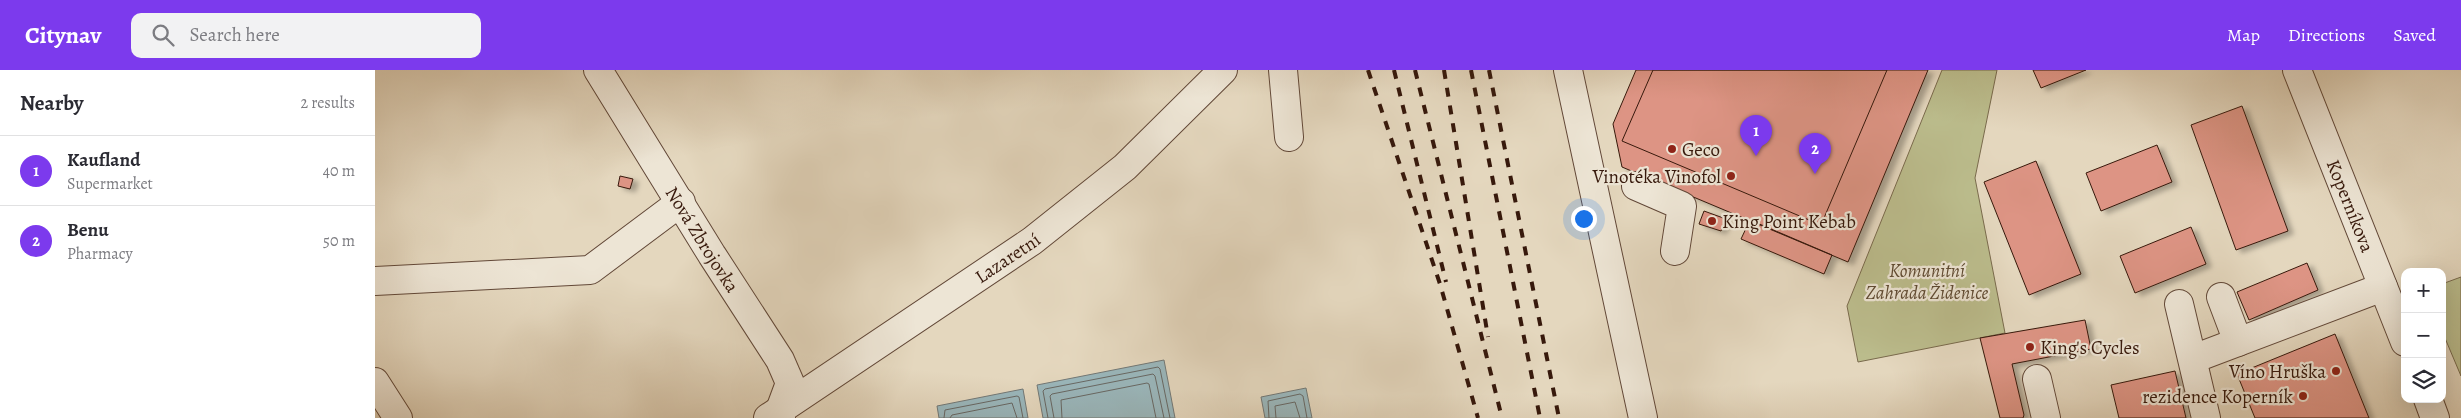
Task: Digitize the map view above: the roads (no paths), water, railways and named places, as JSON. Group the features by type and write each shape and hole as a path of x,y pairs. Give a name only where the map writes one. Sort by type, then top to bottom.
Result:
{"street":[{"name":"Nová Zbrojovka","path":"598,70 712,255 780,360 790,383 776,415"},
{"name":"Lazaretní","path":"776,415 1032,241 1125,167 1223,70"},
{"path":"1283,70 1289,138"},
{"path":"1568,70 1643,418"},
{"name":"Koperníkova","path":"2297,70 2401,332"},
{"path":"1636,186 1682,206 1675,250"},
{"path":"375,282 590,270 681,202"},
{"path":"2193,359 2383,287"},
{"path":"2221,297 2238,342"},
{"path":"2179,304 2206,418"},
{"path":"2037,379 2046,418"},
{"path":"375,382 398,418"},
{"path":"2429,403 2435,418"}],"water":[{"path":"1164,360 1175,418 1043,418 1037,385"},
{"path":"1306,388 1312,418 1265,418 1261,397"},
{"path":"1023,389 1028,418 939,418 937,406"}],"railway":[{"path":"1368,70 1440,284 1478,418"},
{"path":"1394,70 1446,282"},
{"path":"1415,70 1502,418"},
{"path":"1444,70 1488,337"},
{"path":"1471,70 1540,418"},
{"path":"1489,70 1559,418"}],"place":[{"name":"Geco","path":"1672,149"},
{"name":"Kaufland","path":"1756,156"},
{"name":"Benu","path":"1815,174"},
{"name":"Vinotéka Vinofol","path":"1731,176"},
{"name":"King Point Kebab","path":"1712,221"},
{"name":"King's Cycles","path":"2030,347"},
{"name":"Víno Hruška","path":"2336,371"},
{"name":"rezidence Koperník","path":"2303,396"}],"park label":[{"name":"Komunitní Zahrada Židenice","path":"1927,281"}]}
